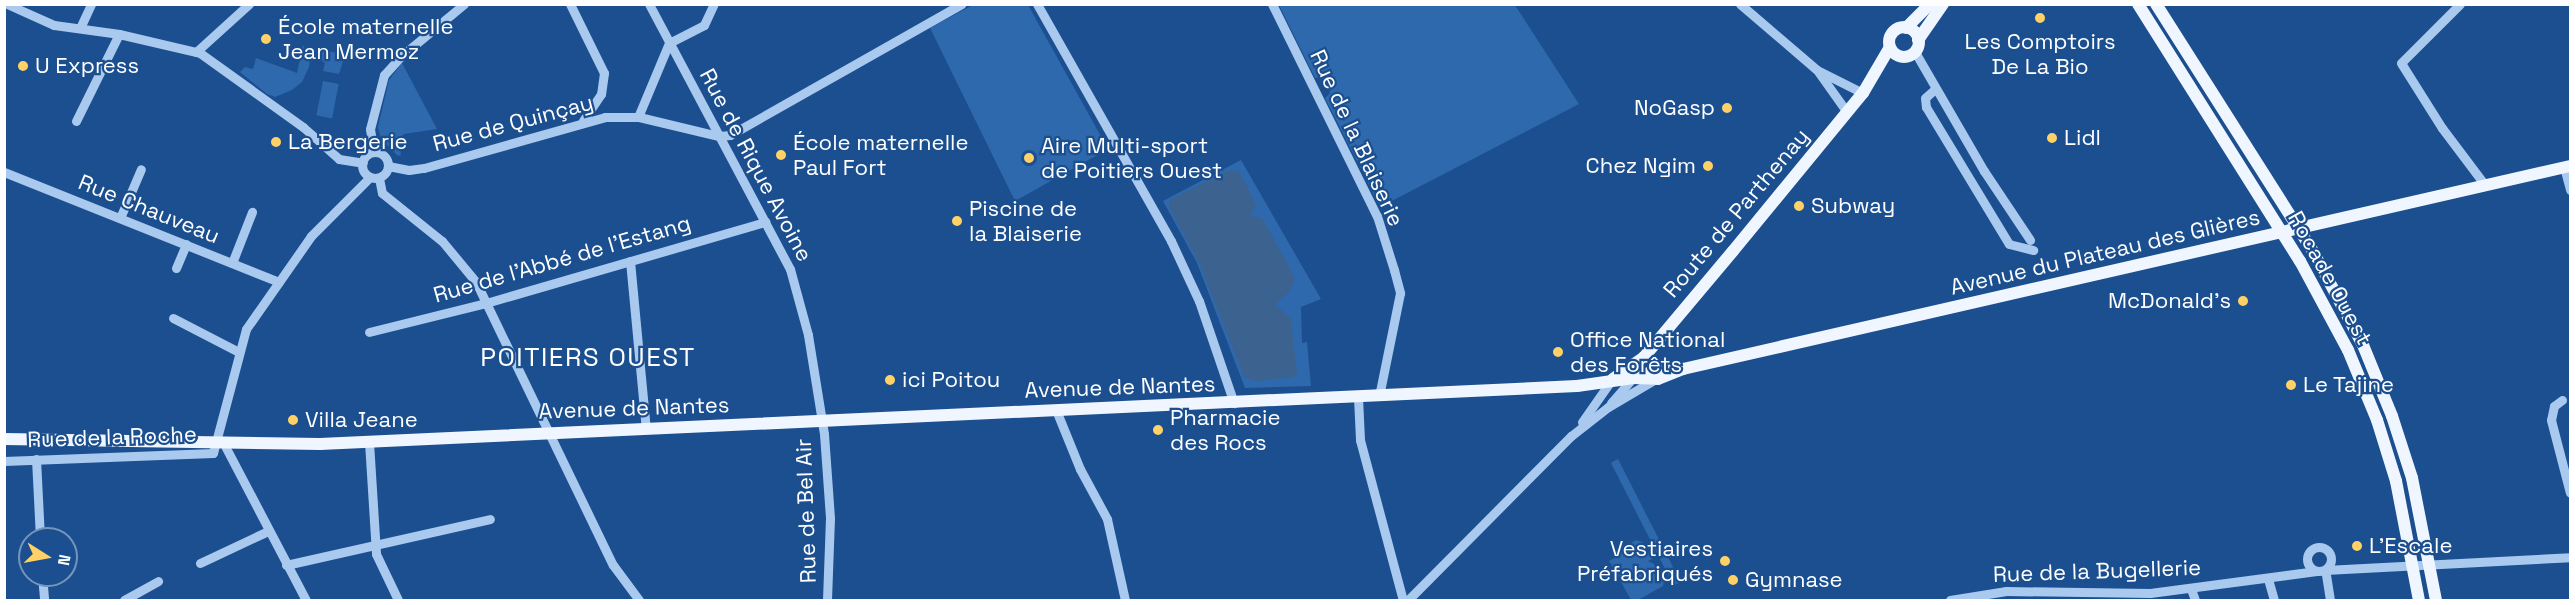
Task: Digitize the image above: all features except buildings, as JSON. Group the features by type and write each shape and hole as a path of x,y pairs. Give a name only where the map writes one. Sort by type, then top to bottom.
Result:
{"main road":[{"path":"1916,46 1906,28 1930,4"},
{"path":"1890,47 1902,57 1916,46 1943,4"},
{"name":"Rocade Ouest","path":"2138,4 2283,233 2333,320 2368,396 2396,481 2414,564 2419,600"},
{"path":"2156,4 2299,230 2353,325 2383,391 2412,478 2431,565 2436,600"},
{"name":"Route de Parthenay","path":"1863,93 1890,47 1893,32 1906,28"},
{"name":"Route de Parthenay","path":"1633,378 1642,360 1847,112 1863,93 1902,57"},
{"name":"Avenue du Plateau des Glières","path":"1633,378 1654,380 1683,369 2299,230 2567,166"},
{"name":"Route de Parthenay","path":"1610,382 1642,360"},
{"name":"Avenue du Plateau des Glières","path":"1633,378 1659,369 1683,369"},
{"name":"Avenue de Nantes","path":"4,439 195,444 220,449 1379,396 1610,382 1633,378"}],"street":[{"path":"7,4 54,25 119,34 196,52 298,123 339,159 363,163 374,177 382,193 442,241 476,282 613,565 639,600"},
{"path":"80,28 91,4"},
{"path":"196,52 249,4"},
{"path":"374,152 370,129 384,75 400,57 464,4"},
{"path":"570,4 604,73 601,94 583,121"},
{"name":"Rue de Rique Avoine","path":"649,4 790,269 808,335 821,421"},
{"path":"638,117 669,43 704,25 714,4"},
{"path":"719,136 730,135 962,4"},
{"path":"1037,4 1171,241 1199,302 1234,403"},
{"name":"Rue de la Blaiserie","path":"1272,4 1377,216 1394,270 1400,293 1379,396"},
{"path":"1740,4 1817,70 1847,112"},
{"path":"2460,4 2401,63 2442,128 2485,184"},
{"path":"76,120 119,34"},
{"path":"1916,46 1935,88 2030,240"},
{"path":"1817,70 1863,93"},
{"path":"1935,88 1924,103 2009,244 2033,250"},
{"name":"Rue de Quinçay","path":"388,166 409,170 424,168 583,121 638,117 719,136"},
{"path":"363,163 374,152"},
{"path":"306,600 220,449 239,352 246,329 311,236 388,166 383,155 374,152"},
{"path":"2567,166 2571,190"},
{"path":"120,218 141,169"},
{"name":"Rue Chauveau","path":"4,172 279,282"},
{"path":"232,263 252,212"},
{"name":"Rue de l'Abbé de l'Estang","path":"369,332 486,303 765,222"},
{"path":"176,268 186,244"},
{"path":"630,261 646,429"},
{"path":"173,318 239,352"},
{"path":"1608,407 1633,378"},
{"path":"1358,397 1360,440 1406,600 1571,436 1608,407 1654,380"},
{"path":"1571,436 1610,382"},
{"path":"2562,400 2554,406 2551,420 2571,493"},
{"path":"1056,410 1080,469 1107,519 1125,600"},
{"name":"Rue de Bel Air","path":"821,421 830,518 827,600"},
{"path":"369,442 375,544 398,600"},
{"name":"Rue de la Roche","path":"4,461 220,449"},
{"path":"36,459 39,527"},
{"path":"286,565 490,519"},
{"path":"200,563 268,531"},
{"path":"2289,575 2307,560 2309,552 2319,546 2329,551 2324,567 2330,600"},
{"name":"Rue de la Bugellerie","path":"1950,600 2006,591 2150,593 2268,579 2324,567 2349,569 2571,556"},
{"path":"2307,560 2324,567"},
{"path":"2268,579 2274,600"},
{"path":"127,600 158,581"},
{"path":"2191,589 2195,600"}],"shaded area":[{"path":"973,5 1028,5 1108,149 1015,201 930,28"},
{"path":"1279,5 1515,5 1579,104 1380,207 1325,98 1330,93 1328,85 1322,77 1315,78"},
{"path":"303,45 310,59 309,67 302,82 292,90 275,97 267,94 240,72 245,67 253,69 256,58 297,73"},
{"path":"324,50 345,55 339,74 323,71 325,63 317,58"},
{"path":"402,63 437,129 404,134 399,140 401,155 398,156 381,139 378,127 389,80"},
{"path":"323,81 339,84 332,118 316,115"},
{"path":"1241,160 1321,299 1301,307 1302,343 1307,342 1311,386 1245,388 1197,263 1163,201"},
{"path":"1230,170 1239,172 1256,206 1250,215 1263,219 1295,278 1290,291 1275,304 1291,319 1297,373 1293,377 1256,381 1244,377 1200,265 1169,207 1169,200"},
{"path":"1618,459 1681,582 1674,586 1611,463"},
{"path":"1636,540 1642,542 1652,559 1648,561 1654,564 1664,581 1663,586 1638,600 1631,600 1621,582 1626,579 1624,575 1619,578 1609,561 1614,558 1612,554"}],"place":[{"name":"Les Comptoirs De La Bio","path":"2040,18"},
{"name":"École maternelle Jean Mermoz","path":"266,39"},
{"name":"U Express","path":"23,66"},
{"name":"NoGasp","path":"1727,108"},
{"name":"Lidl","path":"2052,138"},
{"name":"La Bergerie","path":"276,142"},
{"name":"École maternelle Paul Fort","path":"781,155"},
{"name":"Aire Multi-sport de Poitiers Ouest","path":"1029,158"},
{"name":"Chez Ngim","path":"1708,166"},
{"name":"Subway","path":"1799,206"},
{"name":"Piscine de la Blaiserie","path":"957,221"},
{"name":"McDonald's","path":"2243,301"},
{"name":"Office National des Forêts","path":"1558,352"},
{"name":"ici Poitou","path":"890,380"},
{"name":"Le Tajine","path":"2291,385"},
{"name":"Villa Jeane","path":"293,420"},
{"name":"Pharmacie des Rocs","path":"1158,430"},
{"name":"L'Escale","path":"2357,546"},
{"name":"Vestiaires Préfabriqués","path":"1725,561"},
{"name":"Gymnase","path":"1733,580"}],"district":[{"name":"POITIERS OUEST","path":"588,358"}]}
